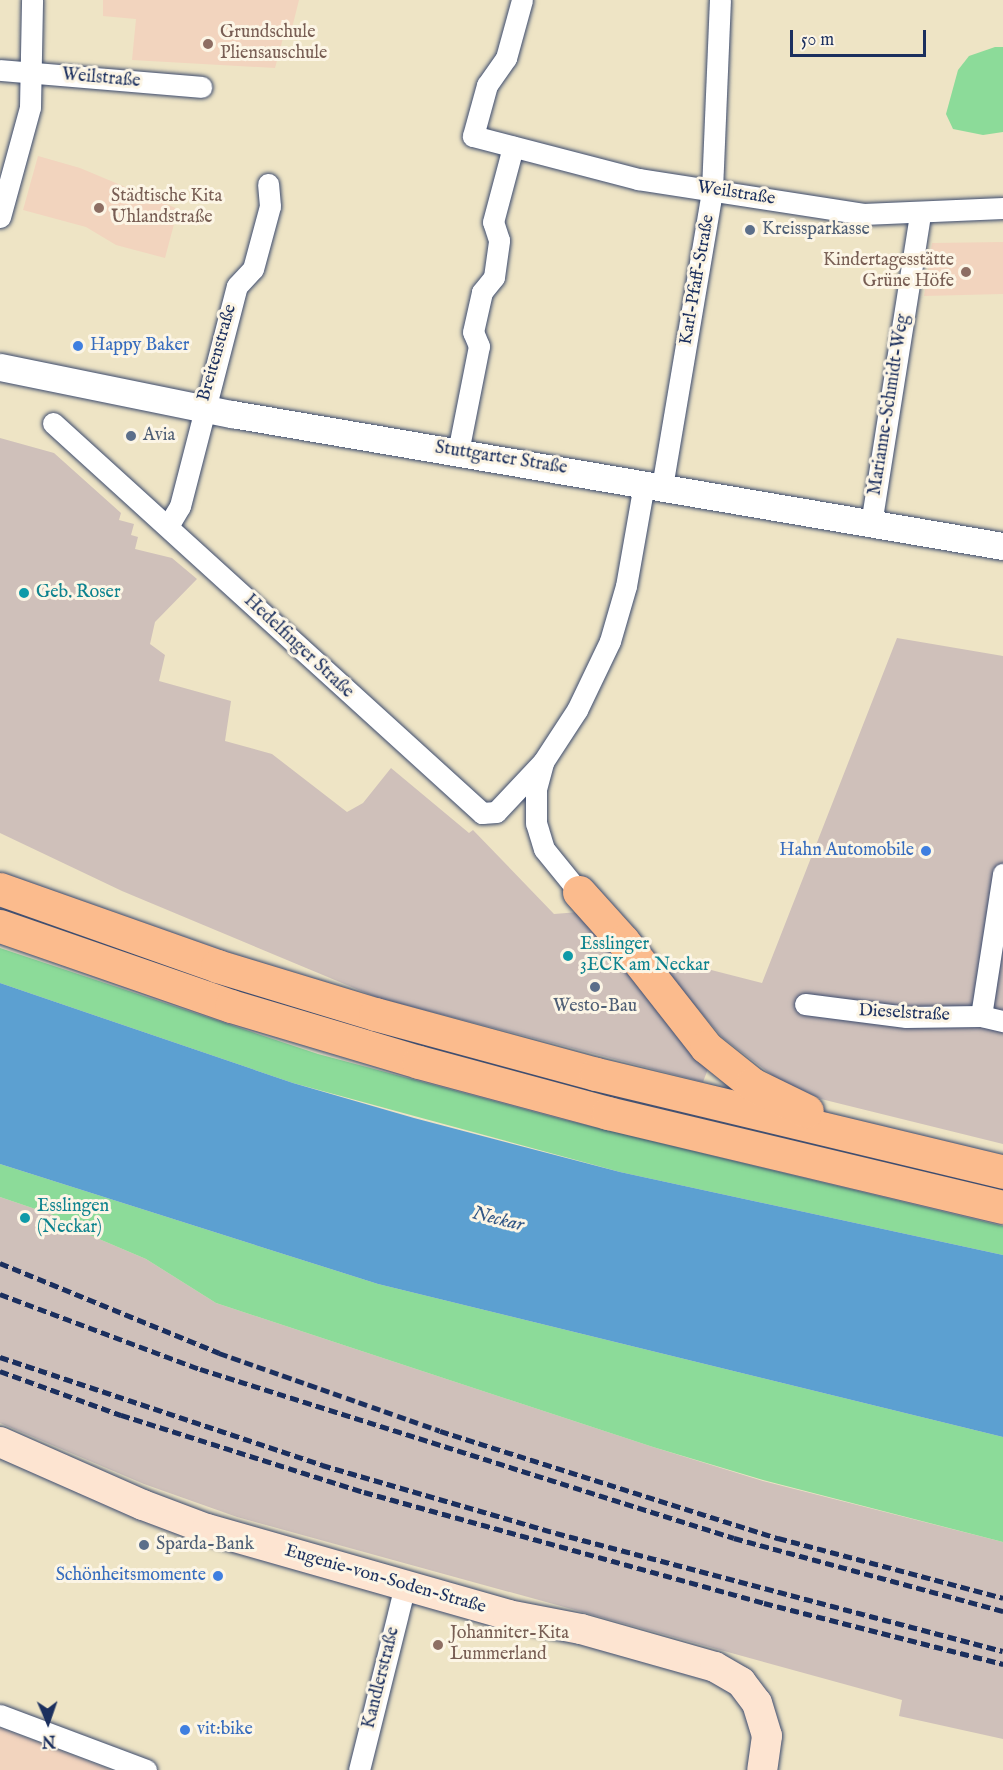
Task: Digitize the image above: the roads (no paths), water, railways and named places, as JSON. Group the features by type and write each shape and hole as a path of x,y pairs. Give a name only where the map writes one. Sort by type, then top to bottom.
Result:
{"highway":[{"path":"0,875 122,934"},
{"path":"0,889 122,934 457,1037 1003,1172"},
{"path":"579,892 623,941 682,1020 720,1060 770,1094 871,1140"},
{"path":"0,928 231,1006 419,1062 619,1116 1003,1207"}],"main road":[{"name":"Eugenie-von-Soden-Straße","path":"0,1442 143,1505 207,1529 405,1586 715,1667 741,1682 762,1714 767,1737 762,1770"}],"street":[{"path":"0,217 28,117 32,0"},
{"name":"Weilstraße","path":"522,0 506,58 487,85 473,136 620,175 863,214 920,215 1003,208"},
{"name":"Karl-Pfaff-Straße","path":"579,892 548,857 538,830 535,799 543,762 577,710 610,641 653,485 712,190 720,0"},
{"name":"Weilstraße","path":"0,70 201,87"},
{"path":"458,452 479,346 473,332 482,292 494,277 499,237 493,222 513,147"},
{"name":"Breitenstraße","path":"168,526 180,506 203,407 237,286 253,269 270,206 268,184"},
{"name":"Marianne-Schmidt-Weg","path":"871,524 920,215"},
{"name":"Stuttgarter Straße","path":"0,367 203,407 1003,546"},
{"name":"Hedelfinger Straße","path":"53,423 482,813 496,812 543,762"},
{"path":"981,1016 1003,874"},
{"name":"Dieselstraße","path":"805,1004 906,1017 981,1016 1003,1021"},
{"name":"Kandlerstraße","path":"359,1770 405,1586"},
{"path":"0,1715 146,1770"}],"water":[{"name":"Neckar","path":"0,983 293,1083 414,1118 620,1172 1003,1255 1003,1437 378,1284 0,1164"}],"railway":[{"path":"0,1263 219,1353 440,1431 778,1538 1003,1598"},
{"path":"0,1294 200,1369 734,1538 1003,1611"},
{"path":"0,1357 322,1465 556,1533 1003,1651"},
{"path":"0,1371 121,1415 364,1492 764,1603 1003,1664"}],"place":[{"name":"Grundschule Pliensauschule","path":"208,44"},
{"name":"Städtische Kita Uhlandstraße","path":"99,208"},
{"name":"Kreissparkasse","path":"750,230"},
{"name":"Kindertagesstätte Grüne Höfe","path":"966,272"},
{"name":"Happy Baker","path":"78,346"},
{"name":"Avia","path":"131,436"},
{"name":"Geb. Roser","path":"24,593"},
{"name":"Hahn Automobile","path":"926,851"},
{"name":"Esslinger 3ECK am Neckar","path":"568,956"},
{"name":"Westo-Bau","path":"595,987"},
{"name":"Esslingen (Neckar)","path":"25,1218"},
{"name":"Sparda-Bank","path":"144,1545"},
{"name":"Schönheitsmomente","path":"218,1576"},
{"name":"Johanniter-Kita Lummerland","path":"438,1645"},
{"name":"vit:bike","path":"185,1730"}]}
